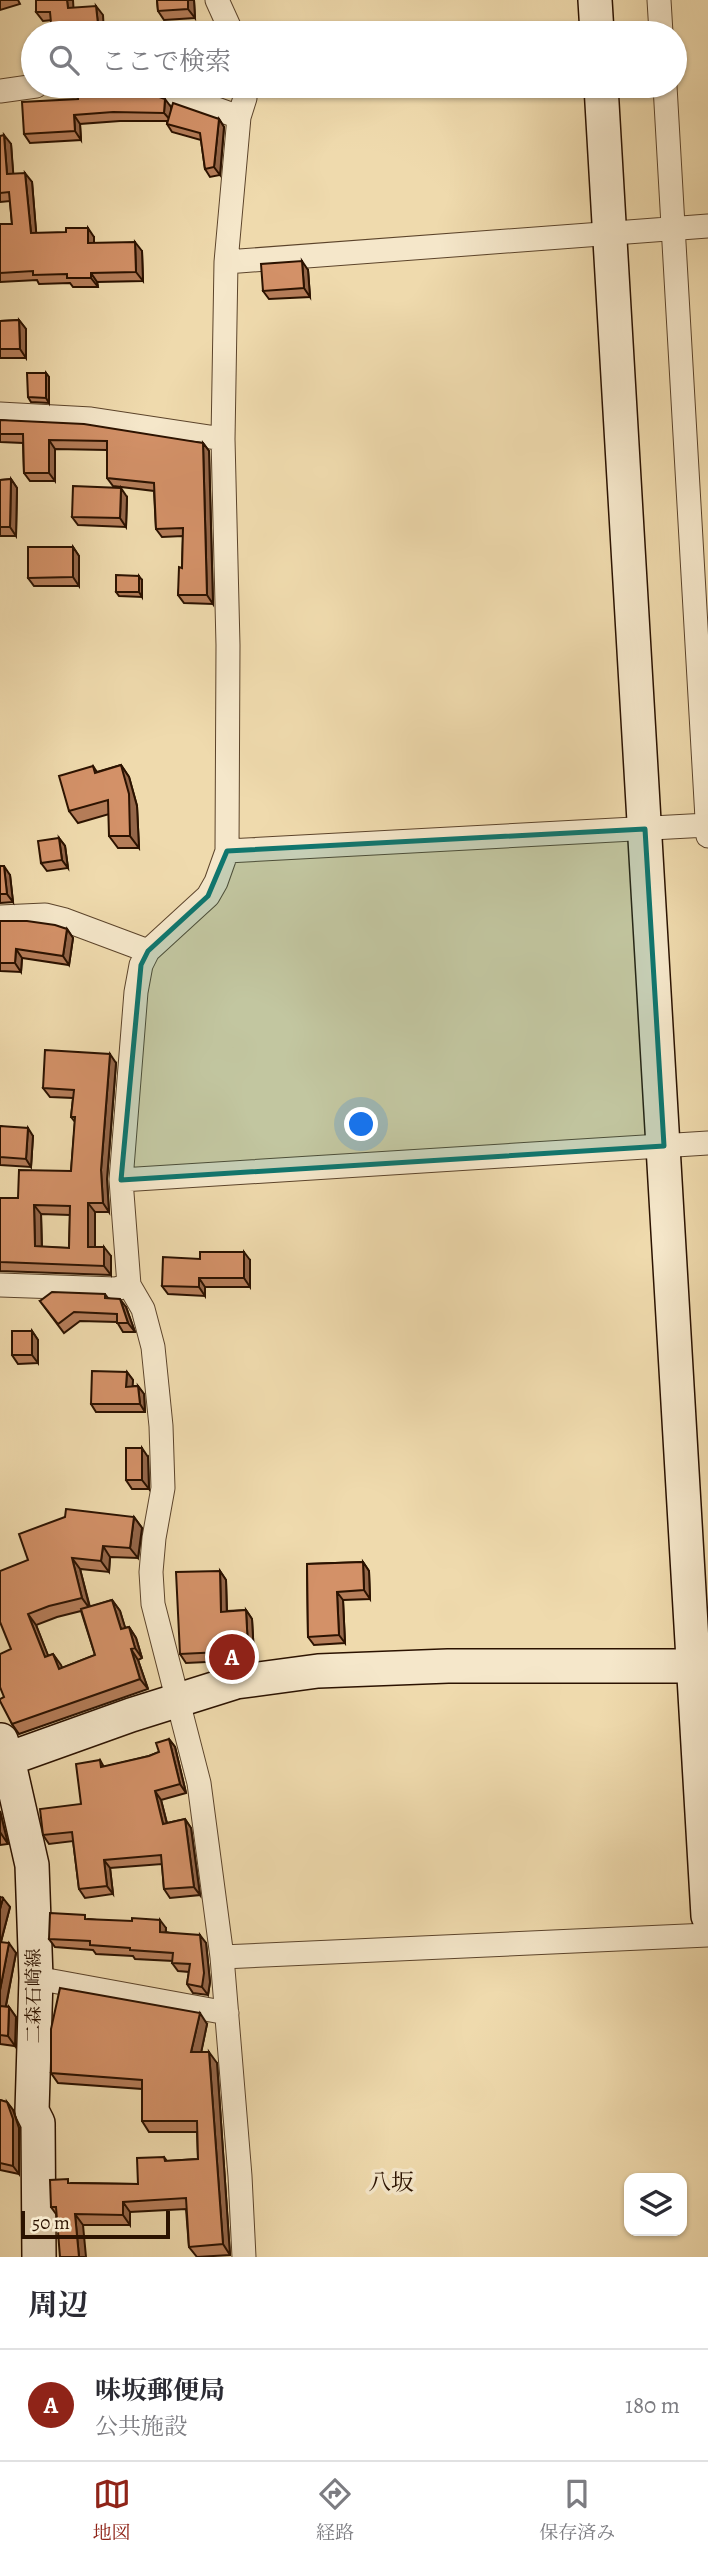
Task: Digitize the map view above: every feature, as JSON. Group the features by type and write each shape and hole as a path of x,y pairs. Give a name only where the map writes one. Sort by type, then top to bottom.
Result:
{"street":[{"path":"217,0 227,21"},
{"path":"595,0 596,21"},
{"path":"659,0 661,21"},
{"path":"0,91 21,88"},
{"path":"186,98 239,117"},
{"path":"244,2257 222,1957 199,1783 153,1604 151,1572 163,1488 156,1362 143,1309 129,1285 121,1180 136,992 141,965 148,951 208,896 227,851 228,645 223,439 226,262 239,117 245,98"},
{"path":"602,98 664,1146 701,1666 708,1916"},
{"path":"665,98 708,836"},
{"path":"226,262 708,226"},
{"path":"0,414 91,419 223,439"},
{"path":"227,851 708,825"},
{"path":"0,917 45,915 148,951"},
{"path":"121,1180 708,1143"},
{"path":"0,1284 116,1289 129,1285"},
{"path":"3,1753 236,1682 318,1671 448,1666 701,1666"},
{"name":"二森石崎線","path":"3,1753 32,1865 36,1978 32,2111 38,2123 38,2257"},
{"path":"222,1957 708,1935"},
{"path":"36,1978 227,2013"}],"highlighted area":[{"path":"645,829 664,1146 121,1180 141,965 148,951 208,896 227,851"}],"building":[{"path":"36,0 67,0 68,8 96,6 98,21 51,21 50,12 36,12"},
{"path":"157,0 188,0 188,9 158,11"},
{"path":"162,98 165,99 164,113 113,112 74,115 75,131 24,134 22,102"},
{"path":"173,103 219,119 214,167 205,169 200,133 167,124"},
{"path":"4,135 7,174 25,173 31,233 88,228 88,243 135,242 136,272 91,273 91,278 67,278 67,274 33,275 33,271 0,273 0,224 12,224 9,192 0,193 0,136"},
{"path":"302,261 304,288 263,291 261,264"},
{"path":"19,320 20,349 0,349 0,321"},
{"path":"27,373 46,373 46,398 28,397"},
{"path":"0,420 84,424 203,443 207,595 178,595 183,528 156,529 154,483 107,478 107,441 49,440 49,473 24,473 23,434 0,434"},
{"path":"11,479 10,527 0,527 0,480"},
{"path":"73,486 121,488 120,518 72,517"},
{"path":"28,547 73,547 73,577 28,578"},
{"path":"116,575 139,576 139,592 116,592"},
{"path":"121,765 129,794 130,836 109,836 108,800 69,811 59,776 93,766 95,773"},
{"path":"59,838 62,860 41,863 38,841"},
{"path":"0,866 4,866 7,894 0,894"},
{"path":"0,921 27,921 67,929 63,956 16,949 15,963 0,963"},
{"path":"45,1050 110,1054 101,1170 103,1203 88,1203 88,1247 104,1247 104,1266 0,1262 0,1198 18,1198 19,1170 71,1171 74,1090 43,1088","holes":["34,1205 70,1206 69,1248 35,1246"]},
{"path":"0,1126 28,1128 26,1159 0,1157"},
{"path":"200,1252 244,1252 244,1278 199,1278 199,1287 162,1286 163,1257 200,1259"},
{"path":"52,1292 105,1294 105,1298 120,1299 128,1323 117,1323 117,1314 74,1312 58,1324 40,1301"},
{"path":"12,1331 32,1331 32,1355 12,1355"},
{"path":"92,1371 127,1372 126,1387 138,1386 140,1404 91,1404"},
{"path":"126,1448 142,1448 142,1480 126,1480"},
{"path":"66,1509 134,1517 130,1548 103,1546 101,1561 72,1558 82,1598 28,1614 45,1657 53,1654 59,1669 95,1655 81,1609 112,1600 121,1629 129,1627 135,1648 131,1649 140,1679 12,1724 0,1701 4,1697 0,1687 0,1654 11,1649 0,1622 0,1571 28,1560 19,1534 65,1517"},
{"path":"363,1562 364,1590 337,1592 339,1635 308,1637 307,1564"},
{"path":"220,1571 221,1612 246,1610 248,1647 220,1648 221,1652 180,1654 176,1572"},
{"path":"169,1739 180,1784 155,1791 163,1824 185,1819 194,1887 164,1889 161,1855 104,1860 107,1886 79,1889 72,1832 43,1835 40,1809 81,1804 76,1764 100,1760 101,1767 149,1756 159,1752 156,1743"},
{"path":"50,1913 85,1915 85,1919 160,1920 160,1932 200,1935 204,1973 202,1987 187,1984 190,1964 172,1963 173,1953 90,1945 90,1941 49,1939"},
{"path":"0,1942 9,1943 0,1990"},
{"path":"60,1988 200,2013 191,2052 209,2052 223,2244 189,2247 186,2198 123,2202 123,2215 75,2214 79,2257 60,2257 56,2207 51,2207 50,2180 68,2179 68,2183 138,2184 137,2158 164,2157 165,2161 198,2159 197,2121 142,2121 142,2080 51,2073 51,2029"},
{"path":"0,2006 9,2007 8,2036 0,2035"},
{"path":"0,2100 7,2102 13,2119 13,2166 0,2163"}],"place":[{"name":"味坂郵便局","path":"232,1657"}],"district":[{"name":"八坂","path":"391,2182"}]}
